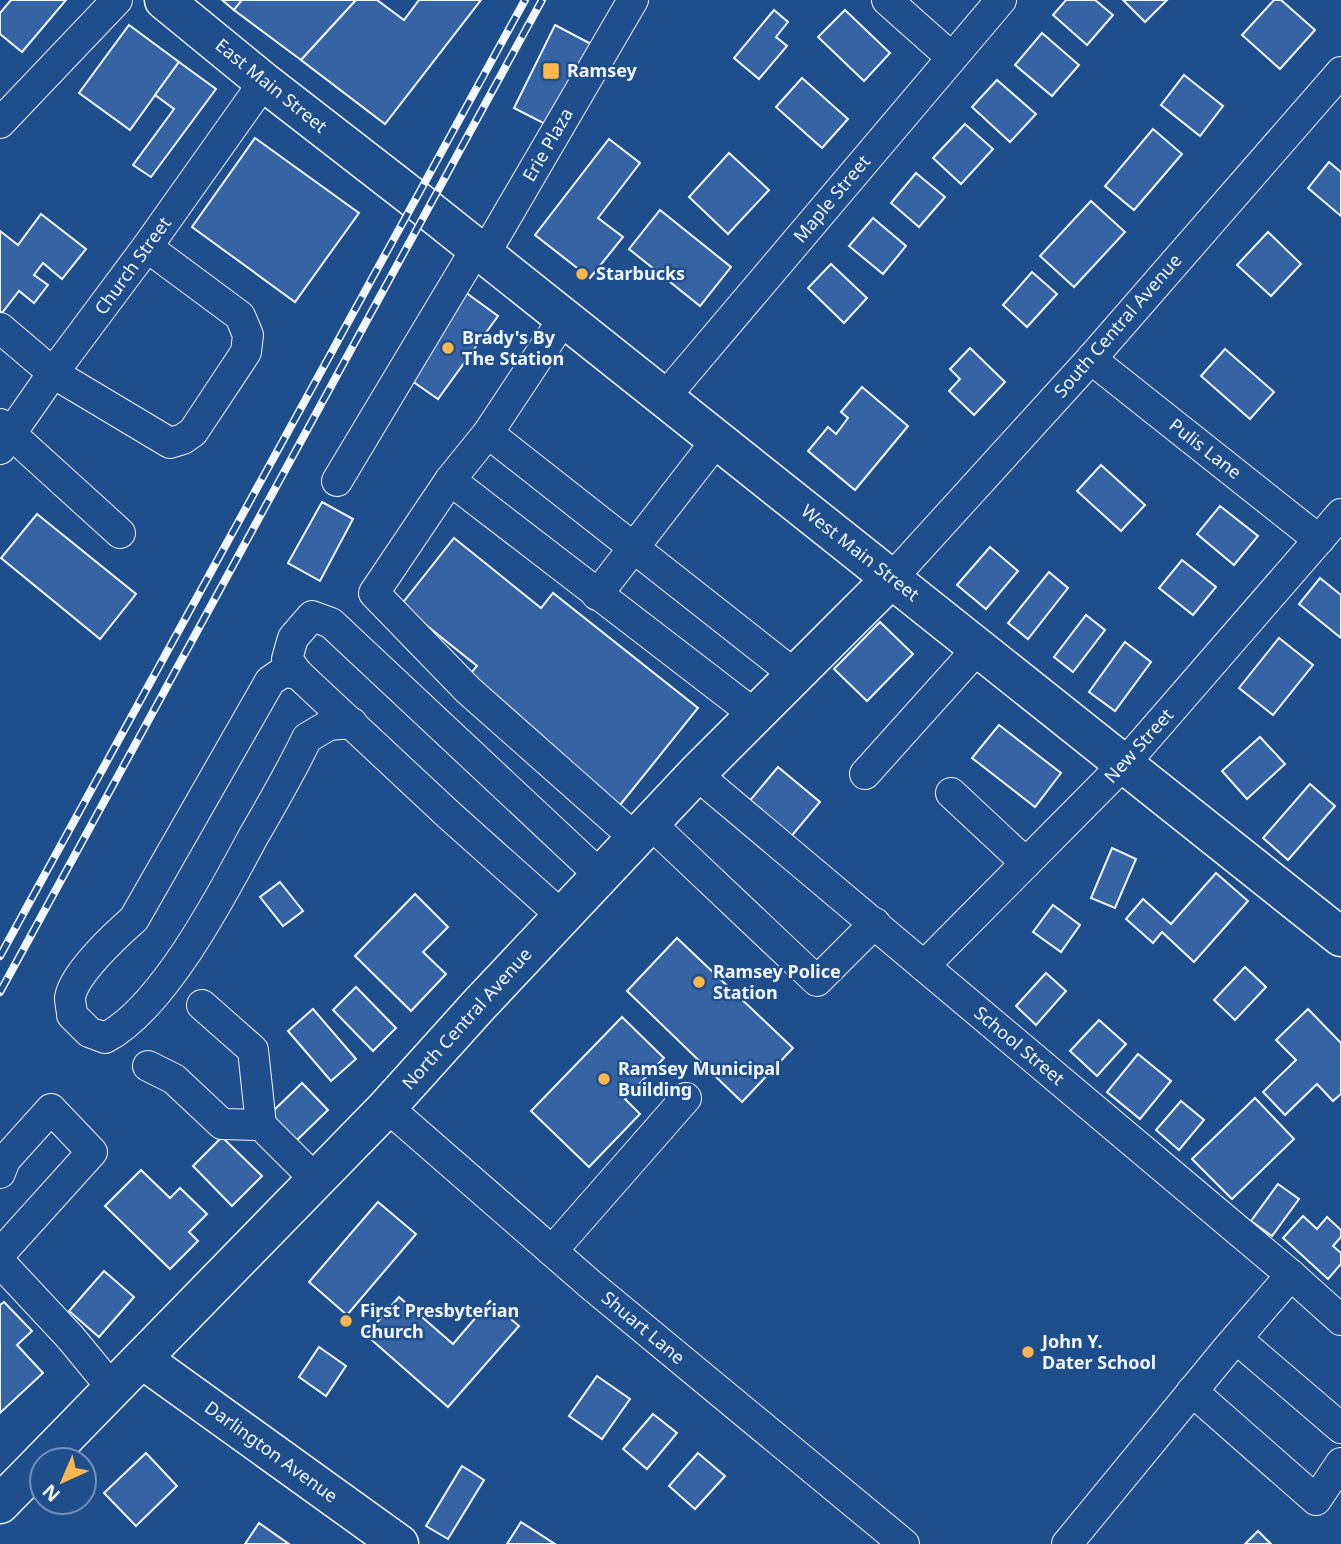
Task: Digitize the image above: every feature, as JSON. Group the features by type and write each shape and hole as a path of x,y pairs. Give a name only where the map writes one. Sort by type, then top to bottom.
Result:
{"main road":[{"name":"East Main Street","path":"164,0 378,171"},
{"name":"West Main Street","path":"378,171 1341,937"},
{"name":"North Central Avenue","path":"56,1446 387,1108 696,774 892,578"},
{"name":"Darlington Avenue","path":"142,1359 399,1544"},
{"name":"North Central Avenue","path":"0,1504 28,1475"}],"street":[{"path":"0,124 117,0"},
{"name":"Erie Plaza","path":"337,481 633,0"},
{"path":"887,0 951,57"},
{"name":"Maple Street","path":"664,398 1001,0"},
{"name":"South Central Avenue","path":"892,578 1091,359 1341,72"},
{"name":"Church Street","path":"4,435 148,247 264,82"},
{"path":"0,328 53,373 170,443 183,439 193,432 246,352 248,335 240,316 148,247"},
{"path":"564,318 488,433 450,480 374,593 468,690 643,830 817,981 875,923"},
{"name":"Pulis Lane","path":"1091,359 1319,540"},
{"path":"488,433 794,674"},
{"path":"4,435 120,533"},
{"path":"597,595 717,440"},
{"path":"450,480 754,715"},
{"name":"New Street","path":"924,966 1125,763 1341,514"},
{"path":"562,916 298,674 287,659 293,638 312,616 331,624 600,875"},
{"path":"865,774 979,647"},
{"path":"298,674 283,673 270,681 134,919 112,938 83,973 70,997 72,1015 89,1032 105,1038 120,1030 145,1005 195,937 307,738 329,725 352,723"},
{"name":"School Street","path":"696,774 1291,1275 1341,1321"},
{"path":"951,793 1026,863"},
{"path":"202,1005 253,1050 261,1125 316,1180"},
{"path":"148,1066 174,1079 222,1124 261,1125"},
{"path":"552,1251 686,1098"},
{"name":"Shuart Lane","path":"387,1108 552,1251 904,1544"},
{"path":"0,1173 5,1160 51,1109 92,1152 0,1254"},
{"path":"0,1262 71,1337 112,1388"},
{"path":"1067,1544 1291,1275"},
{"path":"1237,1339 1341,1429"},
{"path":"1192,1391 1315,1500 1341,1463"}],"building":[{"path":"11,0 66,0 22,52 0,34 0,13"},
{"path":"222,0 242,0 234,10"},
{"path":"242,0 356,0 301,60 234,10"},
{"path":"356,0 377,0 404,20 419,0 481,0 385,124 301,60"},
{"path":"1066,0 1095,0 1113,15 1087,45 1053,15"},
{"path":"1123,0 1167,0 1145,22"},
{"path":"1274,0 1281,0 1315,30 1280,69 1242,35"},
{"path":"774,10 788,22 776,37 787,46 759,79 734,58"},
{"path":"845,10 890,53 864,81 818,37"},
{"path":"129,25 179,62 130,130 79,93"},
{"path":"555,25 591,44 549,126 514,108"},
{"path":"1042,33 1079,65 1052,96 1015,65"},
{"path":"179,62 216,89 151,177 133,165 174,109 155,95"},
{"path":"1184,75 1223,106 1200,136 1161,105"},
{"path":"802,78 848,119 822,148 776,107"},
{"path":"997,80 1036,114 1010,142 972,107"},
{"path":"965,124 993,149 961,184 933,158"},
{"path":"1153,129 1182,154 1134,210 1105,186"},
{"path":"255,138 359,213 295,302 192,227"},
{"path":"609,139 640,163 598,218 623,237 590,278 535,235"},
{"path":"729,153 769,190 728,234 689,197"},
{"path":"1329,162 1341,172 1341,216 1308,188"},
{"path":"916,173 945,197 919,227 891,203"},
{"path":"1091,201 1125,232 1074,287 1040,256"},
{"path":"660,210 731,267 700,306 629,249"},
{"path":"41,214 86,249 62,279 43,263 34,275 48,285 34,303 19,291 2,313 0,231 18,245"},
{"path":"873,218 906,246 883,274 849,246"},
{"path":"1268,232 1301,264 1271,296 1237,265"},
{"path":"831,264 867,298 844,323 808,288"},
{"path":"1032,272 1057,294 1027,327 1003,305"},
{"path":"465,292 498,316 438,399 405,376"},
{"path":"970,348 1005,382 974,415 949,391 960,379 950,369"},
{"path":"1225,349 1274,392 1250,419 1201,376"},
{"path":"862,387 908,426 855,490 808,451 828,427 836,434 848,418 841,412"},
{"path":"1101,465 1145,505 1121,531 1077,491"},
{"path":"322,502 353,519 320,581 288,563"},
{"path":"1220,506 1258,536 1234,565 1197,534"},
{"path":"37,514 136,594 100,639 1,558"},
{"path":"454,538 541,608 553,593 698,708 620,805 464,681 477,666 401,605"},
{"path":"990,547 1018,571 986,609 957,585"},
{"path":"1182,560 1216,587 1193,615 1159,588"},
{"path":"1049,572 1068,588 1028,639 1008,623"},
{"path":"1320,578 1341,595 1341,638 1299,604"},
{"path":"1086,615 1105,630 1073,672 1054,657"},
{"path":"880,622 913,654 867,701 834,669"},
{"path":"1279,638 1313,665 1273,715 1239,688"},
{"path":"1125,642 1151,662 1115,711 1089,692"},
{"path":"999,725 1061,773 1035,807 972,758"},
{"path":"1260,737 1285,764 1247,799 1222,771"},
{"path":"778,767 820,802 789,839 747,804"},
{"path":"1310,784 1335,806 1288,860 1263,838"},
{"path":"1112,848 1136,859 1115,908 1091,898"},
{"path":"1216,873 1248,901 1194,962 1162,932 1153,943 1126,919 1143,899 1171,924"},
{"path":"280,882 303,911 283,926 260,897"},
{"path":"415,894 448,927 423,952 446,974 411,1011 355,956"},
{"path":"1053,905 1080,925 1061,952 1033,932"},
{"path":"677,938 793,1048 742,1102 627,991"},
{"path":"1245,967 1266,987 1235,1020 1214,1000"},
{"path":"1046,973 1066,991 1036,1025 1016,1006"},
{"path":"356,987 396,1028 373,1051 333,1010"},
{"path":"313,1009 356,1059 331,1081 288,1031"},
{"path":"1308,1009 1341,1043 1341,1094 1333,1101 1317,1084 1285,1115 1263,1092 1296,1060 1276,1040"},
{"name":"Ramsey Municipal Building","path":"622,1017 664,1058 625,1099 640,1114 589,1167 531,1111"},
{"path":"1099,1020 1126,1044 1097,1076 1070,1051"},
{"path":"1138,1054 1171,1081 1140,1119 1107,1092"},
{"path":"302,1083 328,1110 294,1143 268,1116"},
{"path":"1255,1098 1294,1139 1232,1199 1192,1159"},
{"path":"1181,1101 1204,1120 1179,1150 1156,1130"},
{"path":"222,1137 262,1176 232,1206 193,1166"},
{"path":"141,1170 170,1198 180,1188 207,1214 189,1232 198,1241 170,1269 105,1206"},
{"path":"1278,1184 1299,1199 1272,1236 1251,1221"},
{"path":"378,1202 416,1234 347,1315 309,1282"},
{"path":"1303,1216 1317,1229 1327,1217 1341,1230 1341,1237 1333,1246 1341,1253 1341,1264 1328,1279 1283,1238"},
{"path":"104,1271 134,1297 99,1337 69,1311"},
{"path":"399,1297 453,1344 490,1301 519,1326 448,1407 366,1335"},
{"path":"4,1302 32,1331 17,1345 43,1373 0,1413 0,1305"},
{"path":"319,1347 346,1366 326,1396 299,1377"},
{"path":"597,1376 630,1399 602,1439 569,1416"},
{"path":"653,1414 677,1433 647,1469 623,1449"},
{"path":"146,1453 177,1486 136,1526 104,1493"},
{"path":"698,1453 725,1476 695,1509 669,1486"},
{"path":"462,1466 484,1480 448,1539 426,1526"},
{"path":"521,1522 555,1544 507,1544"},
{"path":"259,1523 289,1544 245,1544"},
{"path":"1258,1531 1271,1544 1245,1544"}],"railway":[{"path":"0,956 525,0"},
{"path":"0,992 542,0"}],"place":[{"name":"Ramsey","path":"551,71"},
{"name":"Starbucks","path":"582,274"},
{"name":"Brady's By The Station","path":"448,348"},
{"name":"Ramsey Police Station","path":"699,982"},
{"name":"Ramsey Municipal Building","path":"604,1079"},
{"name":"First Presbyterian Church","path":"346,1321"},
{"name":"John Y. Dater School","path":"1028,1352"}]}
